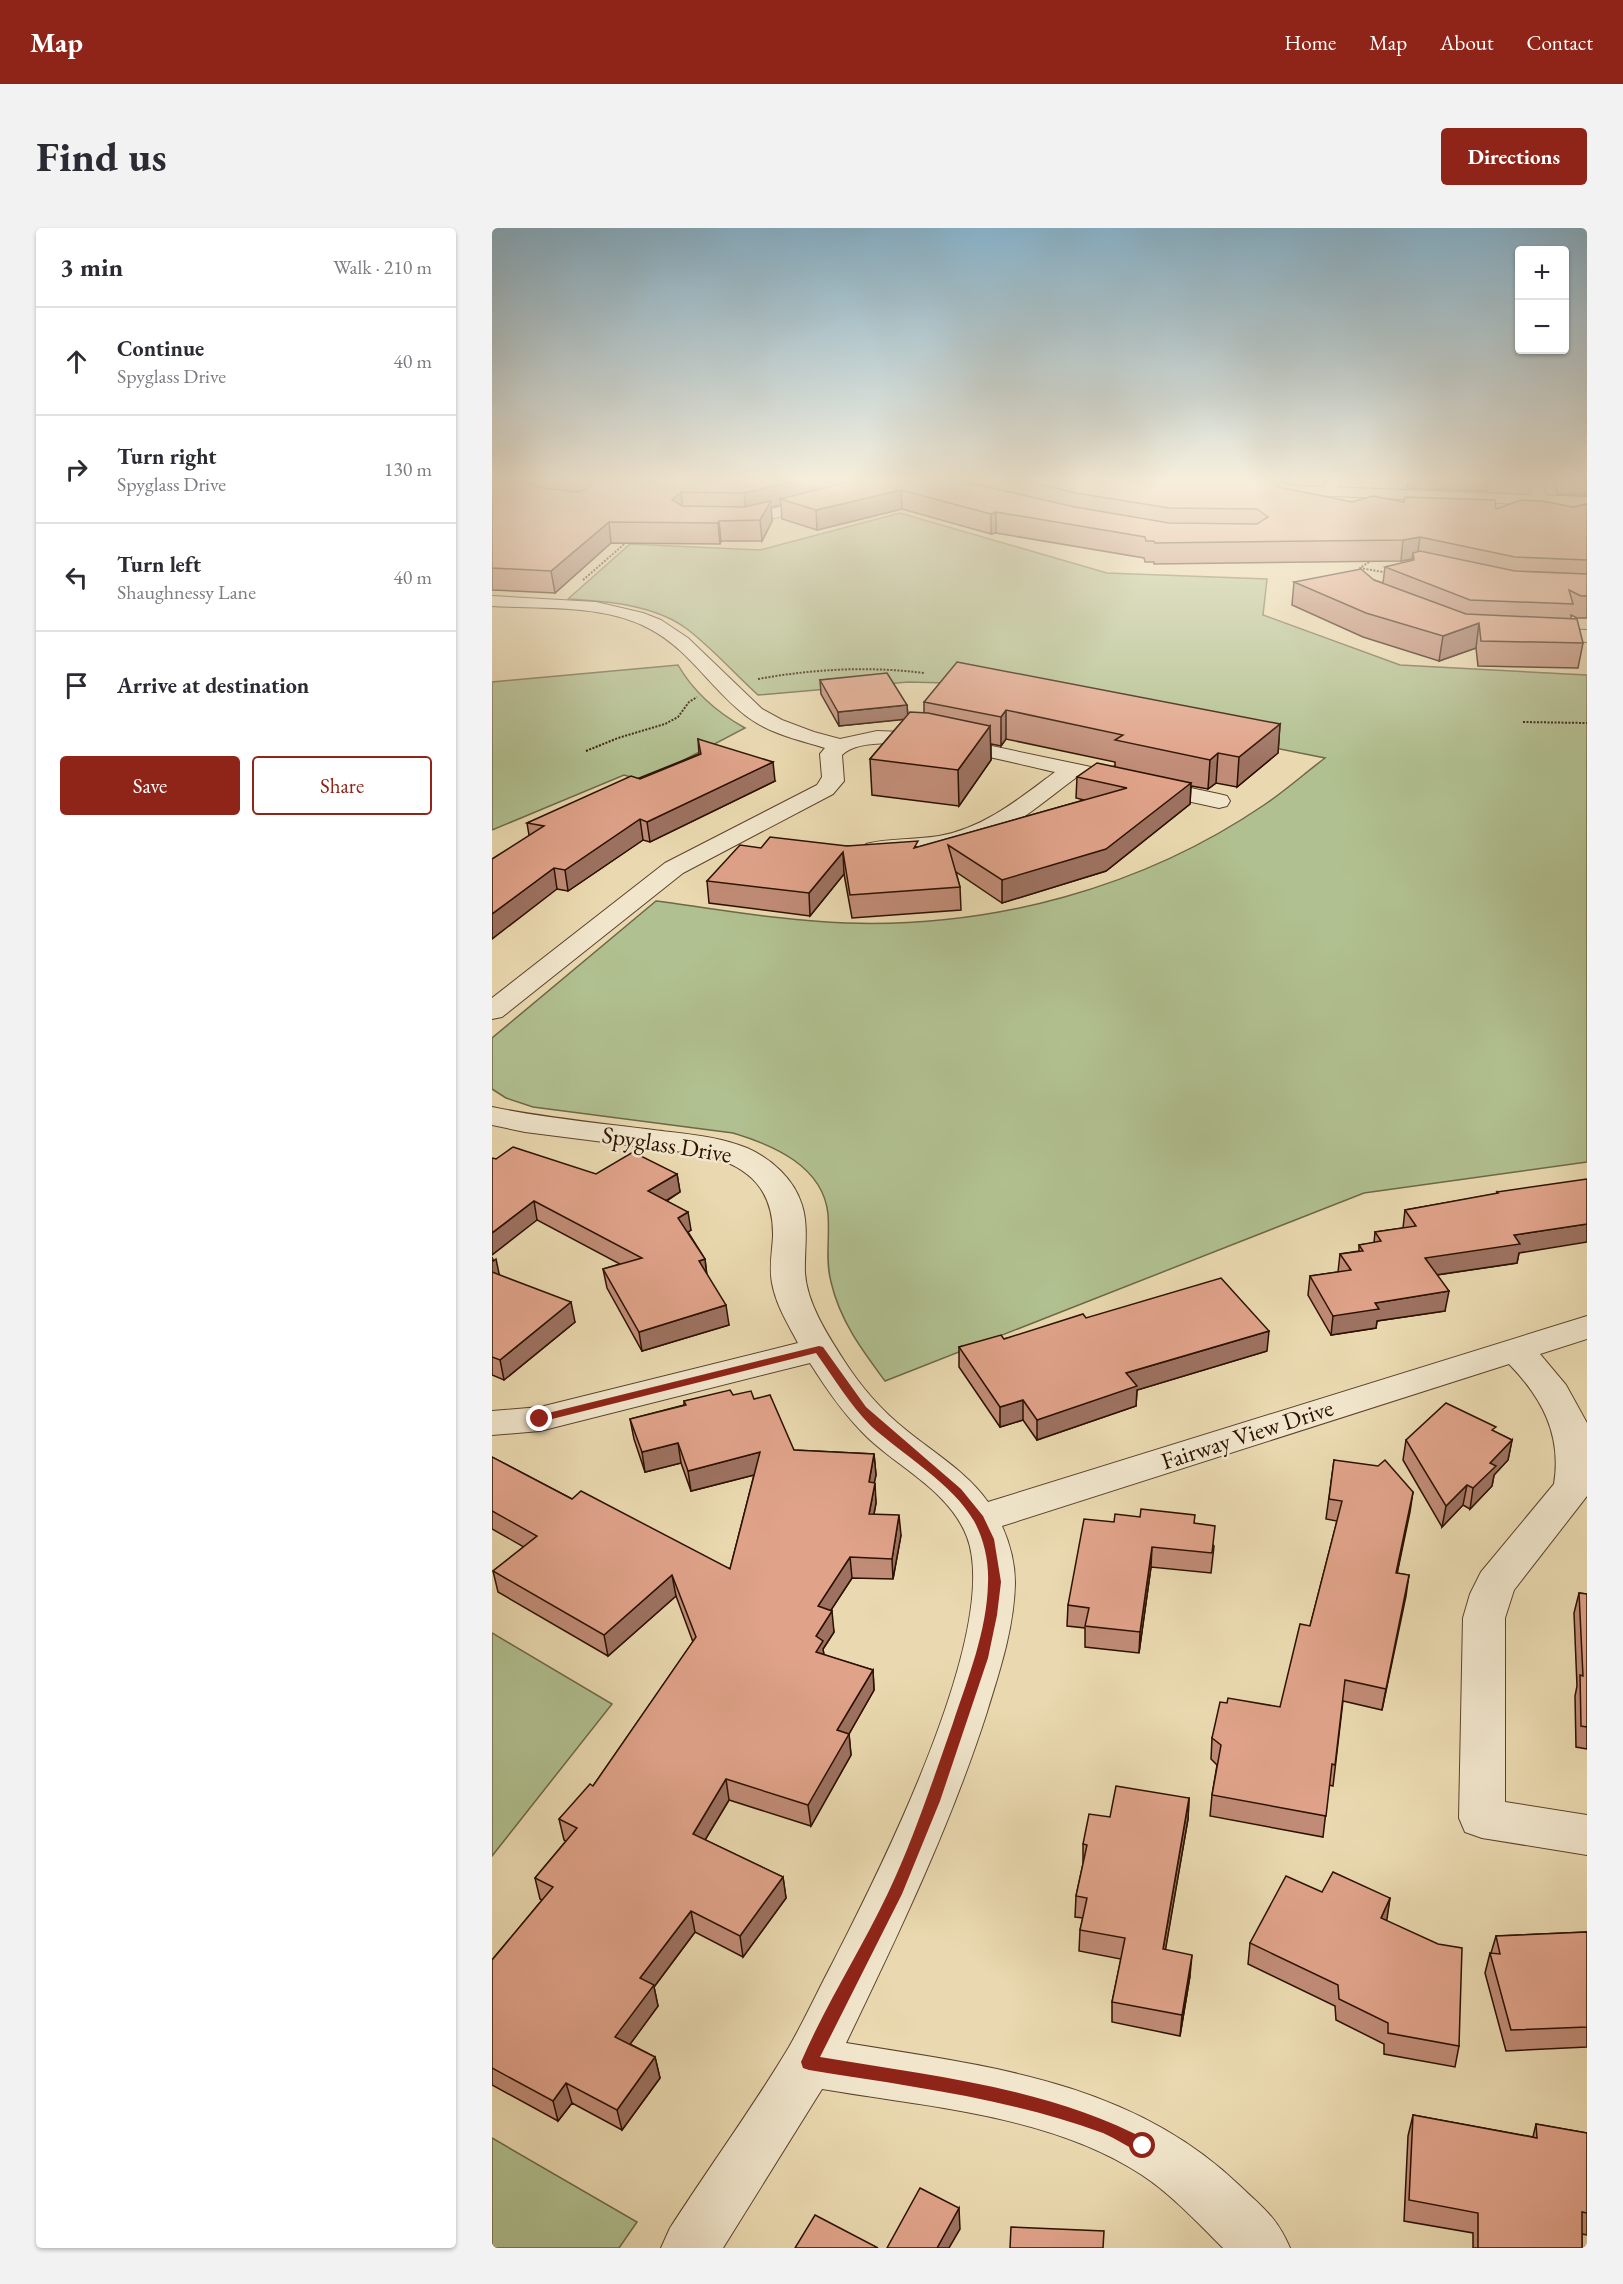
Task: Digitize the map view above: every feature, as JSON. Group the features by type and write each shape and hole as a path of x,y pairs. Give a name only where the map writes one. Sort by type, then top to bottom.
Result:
{"street":[{"path":"492,602 555,604 611,611 656,625 671,634 752,711 772,724 840,745 878,737 922,739 1219,801"},
{"path":"1518,633 1587,636"},
{"path":"492,1011 674,868 817,795 831,785 835,776 831,754 840,745"},
{"path":"854,849 922,845 969,835 1000,822 1072,770"},
{"path":"741,833 774,839"},
{"name":"Spyglass Drive","path":"492,1116 525,1123 707,1146 751,1161 764,1170 784,1200 789,1222 790,1286 819,1349 862,1410 892,1439 941,1477 979,1519 988,1539 994,1582 991,1615 982,1658 933,1801 895,1894 809,2062 690,2248"},
{"name":"Fairway View Drive","path":"979,1519 1587,1327"},
{"path":"1515,1348 1562,1399 1577,1434 1579,1474 1573,1487 1496,1583 1487,1606 1484,1618 1482,1818 1587,1834"},
{"path":"492,1423 540,1419 819,1349"},
{"path":"809,2062 984,2092 1052,2109 1109,2128 1161,2155 1210,2196 1261,2248"}],"path":[{"path":"555,604 589,574"},
{"path":"586,751 671,721 681,715 689,702 708,689 724,685 838,668 890,668 924,673"},
{"path":"1523,722 1587,723"}],"green space":[{"path":"596,574 1141,574 1267,579 1263,615 1400,665 1587,675 1587,1162 1364,1193 885,1381 860,1346 840,1310 829,1273 828,1214 824,1197 817,1183 806,1170 779,1151 733,1133 533,1107 506,1098 492,1089 492,1038 656,901 775,917 846,923 901,923 1011,910 1064,897 1117,880 1168,859 1217,834 1264,805 1325,758 947,683 908,682 758,695 705,644 674,621 646,609 599,601 568,599"},
{"path":"678,665 707,701 745,728 644,781 624,775 492,830 492,682"},
{"path":"492,1633 612,1704 492,1856"},
{"path":"492,2138 637,2222 619,2248 492,2248"}],"building":[{"path":"1334,574 1367,574 1374,580 1466,614 1577,619 1583,643 1481,641 1479,623 1443,636 1366,613 1294,582"},
{"path":"1404,574 1587,574 1587,596 1581,596 1569,590 1573,604 1470,600"},
{"path":"957,662 1280,724 1239,757 1218,753 1210,760 1115,740 1123,735 1006,710 1001,717 924,702"},
{"path":"887,673 907,705 838,712 820,680"},
{"path":"910,712 928,713 990,726 958,770 870,759"},
{"path":"698,739 773,762 647,822 640,819 565,870 554,868 492,914 492,859 544,826 527,823 631,776 640,779 701,754"},
{"path":"1097,763 1191,783 1106,849 1002,880 948,845 960,887 850,895 843,852 809,893 707,881 740,845 761,848 770,837 847,846 918,841 914,848 1127,788 1077,777"},
{"path":"513,1147 596,1174 633,1152 677,1174 648,1191 688,1212 678,1218 705,1259 699,1261 726,1305 639,1332 603,1269 642,1258 534,1201 492,1233 492,1158 496,1159"},
{"path":"1587,1179 1587,1224 1514,1235 1520,1244 1425,1258 1449,1291 1375,1303 1379,1309 1333,1316 1310,1276 1351,1270 1340,1254 1363,1251 1359,1245 1381,1241 1375,1232 1416,1226 1405,1210 1497,1192"},
{"path":"492,1272 571,1302 500,1360 492,1357"},
{"path":"1221,1278 1269,1331 1126,1373 1137,1386 1037,1420 1023,1400 1000,1407 959,1347 1001,1335 1004,1339 1083,1314 1086,1318"},
{"path":"730,1390 733,1395 751,1391 754,1399 770,1395 794,1450 874,1454 869,1482 875,1483 869,1514 899,1515 892,1559 850,1557 818,1606 832,1611 816,1636 823,1641 816,1652 873,1670 837,1730 849,1734 808,1805 726,1779 693,1834 783,1877 740,1936 691,1911 640,1978 654,1985 615,2037 655,2057 617,2110 566,2083 553,2101 492,2068 492,1960 553,1887 535,1878 577,1828 559,1819 590,1784 593,1786 696,1637 672,1575 604,1635 493,1571 537,1536 492,1511 492,1457 572,1499 581,1491 730,1569 760,1452 688,1471 678,1443 642,1452 630,1419 686,1405 684,1401"},
{"path":"1446,1403 1496,1427 1492,1430 1512,1440 1490,1463 1496,1466 1473,1488 1467,1485 1446,1506 1406,1440"},
{"path":"1334,1460 1378,1466 1385,1460 1413,1492 1396,1573 1409,1575 1386,1689 1345,1680 1335,1765 1332,1764 1326,1816 1212,1795 1221,1745 1212,1738 1220,1702 1227,1703 1228,1698 1280,1707 1300,1624 1310,1626 1342,1501 1329,1499"},
{"path":"1141,1509 1195,1515 1194,1523 1215,1526 1212,1553 1152,1547 1140,1632 1085,1626 1089,1608 1068,1605 1084,1519 1114,1522 1115,1514 1140,1517"},
{"path":"1579,1593 1587,1594 1587,1727 1581,1726 1580,1675 1583,1676"},
{"path":"1116,1786 1189,1798 1163,1949 1192,1955 1182,2015 1112,2002 1125,1938 1080,1930 1087,1898 1076,1896 1087,1845 1083,1844 1089,1814 1110,1817"},
{"path":"1333,1872 1390,1898 1381,1918 1438,1944 1462,1948 1459,2046 1388,2033 1388,2023 1339,1999 1338,1985 1250,1943 1286,1876 1322,1892"},
{"path":"1587,1932 1587,2027 1511,2030 1490,1953 1500,1954 1496,1936"},
{"path":"1413,2115 1537,2138 1536,2124 1587,2133 1587,2213 1582,2212 1582,2248 1478,2248 1478,2213 1409,2200"},
{"path":"920,2188 959,2208 937,2248 887,2248"},
{"path":"815,2215 878,2248 795,2248"},
{"path":"1011,2227 1104,2231 1103,2248 1010,2248"}],"route":[{"path":"540,1419 819,1349 862,1410 892,1439 925,1462 957,1491 979,1519 988,1539 993,1560 991,1615 982,1658 933,1801 895,1894 809,2062 984,2092 1052,2109 1109,2128 1143,2146"}]}
